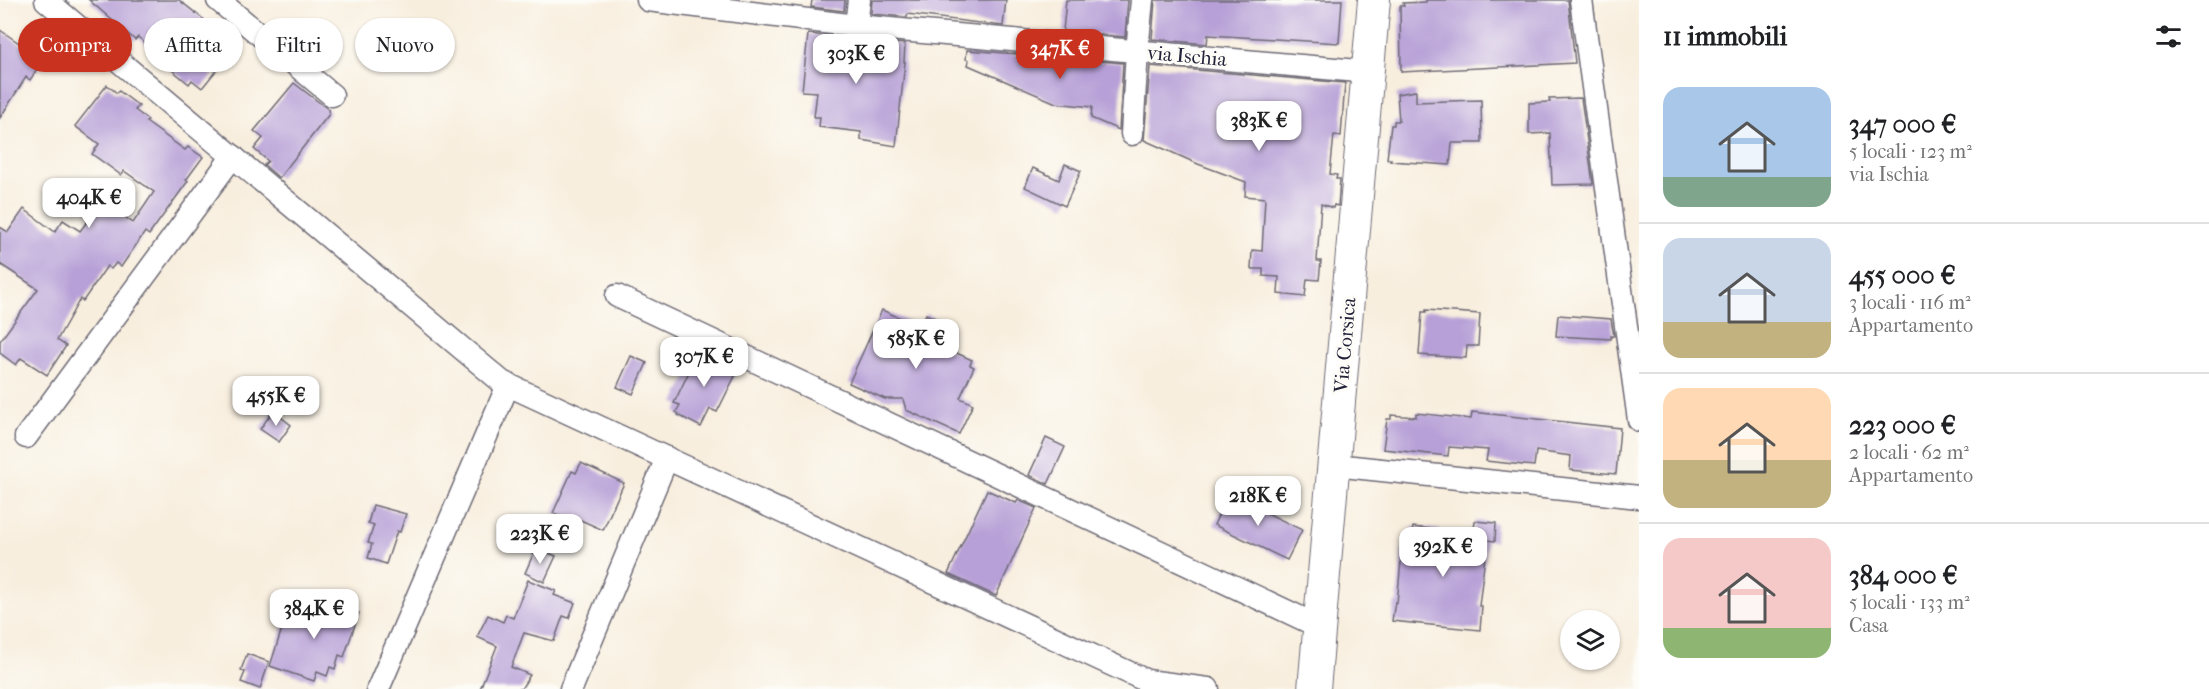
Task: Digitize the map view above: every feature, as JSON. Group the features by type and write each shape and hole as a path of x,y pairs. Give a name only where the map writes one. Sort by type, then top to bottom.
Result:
{"main road":[{"name":"Via Corsica","path":"1314,689 1374,0"}],"street":[{"path":"46,0 502,382 1147,681 1208,689"},
{"path":"218,0 332,95"},
{"name":"via Ischia","path":"648,0 856,26 1369,72"},
{"path":"856,26 859,0"},
{"path":"1132,134 1142,0"},
{"path":"1581,0 1639,420"},
{"path":"26,436 233,156"},
{"path":"617,296 1320,627"},
{"path":"378,689 508,385"},
{"path":"571,689 667,458"},
{"path":"1334,465 1639,497"}],"building":[{"path":"89,0 179,0 202,18 144,18 144,42 138,37 135,40 132,37 132,18 110,18"},
{"path":"812,0 845,0 844,11 811,7"},
{"path":"872,0 1006,0 1003,26 908,14 907,17 871,14"},
{"path":"1066,0 1128,0 1125,37 1063,31"},
{"path":"1155,0 1342,0 1339,43 1208,35 1207,44 1152,39"},
{"path":"1426,0 1568,0 1575,63 1401,72 1400,6 1404,6 1403,3 1426,2"},
{"path":"0,30 18,42 18,72 35,72 30,80 26,77 0,118"},
{"path":"808,34 905,44 896,146 861,140 861,132 819,127 820,117 814,117 817,92 802,91"},
{"path":"967,50 1123,63 1119,130 1091,118 1092,107 1056,103 968,65"},
{"path":"1150,66 1345,83 1341,136 1334,135 1330,174 1337,175 1336,179 1340,179 1338,206 1334,205 1333,208 1321,204 1317,261 1321,261 1319,280 1307,279 1305,297 1278,294 1279,277 1263,276 1263,269 1251,269 1252,250 1262,251 1265,198 1245,196 1246,182 1144,140"},
{"path":"174,72 215,72 202,88 192,80 189,84"},
{"path":"294,83 330,113 279,178 264,165 268,161 254,149 263,138 254,131"},
{"path":"107,85 139,106 135,110 148,120 146,122 185,150 188,147 203,157 149,235 145,232 121,267 116,263 111,269 107,266 83,301 80,299 57,340 66,346 47,375 21,358 16,365 0,353 0,341 38,289 0,264 0,227 8,232 24,209 55,232 63,220 80,231 103,201 133,223 154,192 124,171 121,175 92,154 99,144 75,126"},
{"path":"1416,91 1416,102 1481,100 1482,143 1452,143 1450,165 1387,159 1391,125 1394,125 1394,121 1399,121 1397,94"},
{"path":"1581,98 1593,184 1552,185 1550,133 1529,134 1529,103 1550,102 1549,99"},
{"path":"1065,164 1081,171 1065,206 1025,187 1033,168 1059,180"},
{"path":"882,310 920,327 926,314 953,327 943,347 972,360 970,365 974,367 960,398 973,404 959,434 906,410 903,399 885,399 849,383"},
{"path":"1426,310 1480,314 1478,346 1467,346 1466,358 1419,355 1422,312"},
{"path":"1558,315 1611,319 1614,336 1611,336 1611,339 1556,336"},
{"path":"699,351 738,370 717,412 710,409 701,427 678,415 676,412 680,405 674,403"},
{"path":"631,356 647,363 633,394 617,387"},
{"path":"273,411 291,425 279,442 260,429"},
{"path":"1472,412 1620,428 1616,474 1570,470 1571,456 1536,451 1534,466 1486,461 1488,450 1449,447 1448,456 1383,449 1387,419 1391,419 1391,415 1416,417 1416,413 1471,419"},
{"path":"1046,438 1065,447 1048,484 1029,475"},
{"path":"581,463 624,483 603,530 574,517 573,522 553,513 572,471 576,473"},
{"path":"987,490 1016,503 1018,500 1036,508 996,596 948,574"},
{"path":"1228,494 1302,530 1287,560 1214,525"},
{"path":"373,505 406,514 400,532 397,531 386,564 368,558 372,544 368,543 374,525 368,523"},
{"path":"1475,521 1496,523 1495,541 1487,540 1479,606 1482,606 1480,630 1392,621 1395,602 1397,603 1402,550 1410,551 1413,527 1440,530 1440,534 1473,538"},
{"path":"536,548 556,556 544,582 525,573"},
{"path":"528,580 556,591 554,595 575,603 569,618 563,616 554,641 524,633 511,667 530,675 521,689 480,689 497,646 477,637 488,615 503,622 506,615 513,618"},
{"path":"314,601 330,606 331,602 359,613 344,657 339,655 335,669 330,667 327,676 317,672 314,681 270,666 287,613 300,617 304,605 311,608"},
{"path":"247,654 269,662 260,689 241,682 245,672 241,670"}]}
